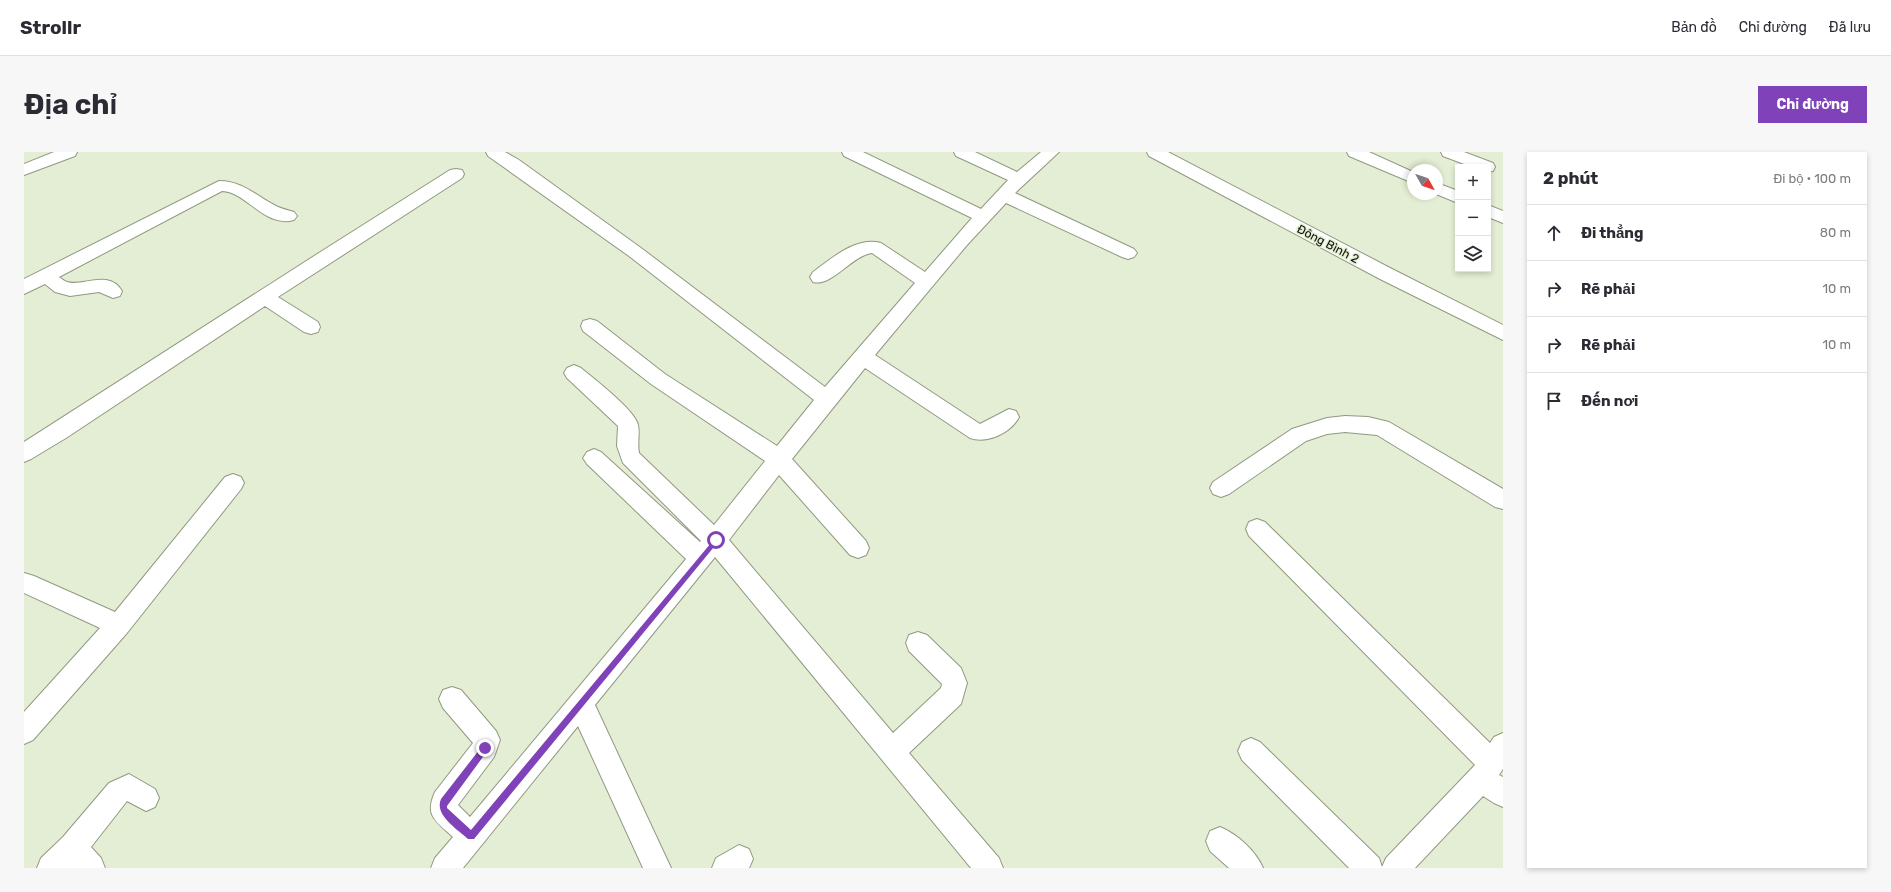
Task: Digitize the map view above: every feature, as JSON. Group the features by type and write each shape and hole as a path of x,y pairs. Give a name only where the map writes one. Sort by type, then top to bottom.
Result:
{"street":[{"path":"24,170 69,152"},
{"path":"494,152 519,168 635,252 827,399"},
{"path":"850,152 984,217"},
{"path":"962,152 1018,179"},
{"path":"445,868 708,549 827,399 926,282 1018,179 1050,152"},
{"name":"Đông Bình 2","path":"1155,152 1386,274 1503,333"},
{"path":"1355,152 1407,175"},
{"path":"1449,152 1480,164"},
{"path":"1491,168 1503,173"},
{"path":"24,453 59,432 456,174"},
{"path":"24,287 219,186 229,185 273,214 288,216"},
{"path":"1443,191 1455,197"},
{"path":"1004,195 1128,253"},
{"path":"1491,212 1503,217"},
{"path":"819,277 860,250 868,247 875,247 926,282"},
{"path":"46,275 63,288 78,288 97,285 104,286 113,291"},
{"path":"265,297 311,327"},
{"path":"590,326 658,379 779,460 858,548"},
{"path":"863,357 977,432 985,433 1009,417"},
{"path":"574,373 622,416 628,424 627,446 630,457 708,549 892,751 989,868"},
{"path":"1221,488 1299,435 1327,426 1368,425 1382,428 1503,500"},
{"path":"594,458 708,549"},
{"path":"24,731 119,625 233,483"},
{"path":"1257,529 1492,762 1503,794"},
{"path":"26,583 119,625"},
{"path":"892,751 952,695 954,688 952,676 918,643"},
{"path":"452,699 487,740 485,748 444,801 443,806 444,810 471,836"},
{"path":"581,703 657,868"},
{"path":"1251,751 1369,868"},
{"path":"1396,868 1492,762"},
{"path":"51,868 73,847 118,792 129,787 146,798"},
{"path":"1220,841 1249,868"},
{"path":"73,847 91,868"}],"route":[{"path":"485,748 444,801 443,806 444,810 471,836 716,540"}]}
